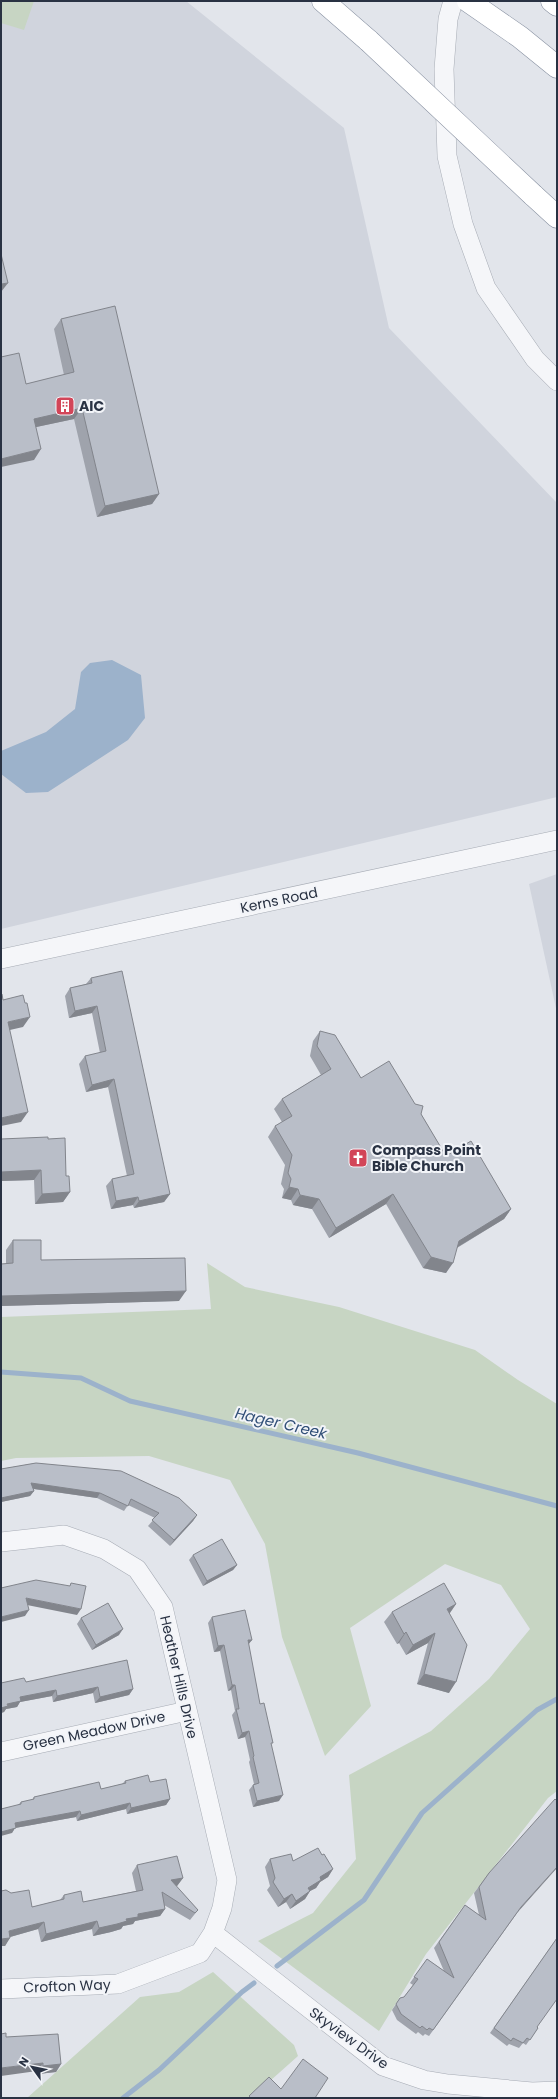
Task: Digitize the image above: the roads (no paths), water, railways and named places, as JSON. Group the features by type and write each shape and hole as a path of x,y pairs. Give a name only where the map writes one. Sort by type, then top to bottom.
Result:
{"highway":[{"path":"323,1 369,41 557,217"},
{"path":"468,1 520,37 557,67"},
{"path":"552,1 557,5"}],"street":[{"path":"453,1 448,19 444,69 447,156 463,224 486,288 535,359 557,381"},
{"name":"Kerns Road","path":"1,959 557,840"},
{"name":"Heather Hills Drive","path":"1,1542 64,1535 104,1549 137,1569 163,1607 227,1880 222,1908 213,1932"},
{"name":"Green Meadow Drive","path":"1,1752 187,1711"},
{"name":"Crofton Way","path":"1,1989 118,1984 200,1953 213,1932"},
{"name":"Skyview Drive","path":"213,1932 383,2066 424,2080 448,2084 532,2092 557,2091"}],"water":[{"path":"112,660 141,675 145,718 128,740 48,792 26,793 1,774 1,751 46,732 75,709 81,672 90,663"}],"waterway":[{"name":"Hager Creek","path":"1,1372 81,1378 130,1401 358,1453 557,1506"},
{"path":"277,1966 364,1900 422,1813 537,1710 557,1699"},
{"path":"123,2098 159,2070 242,1992 254,1983"}],"place":[{"name":"AIC","path":"65,406"},
{"name":"Compass Point Bible Church","path":"358,1158"}]}
